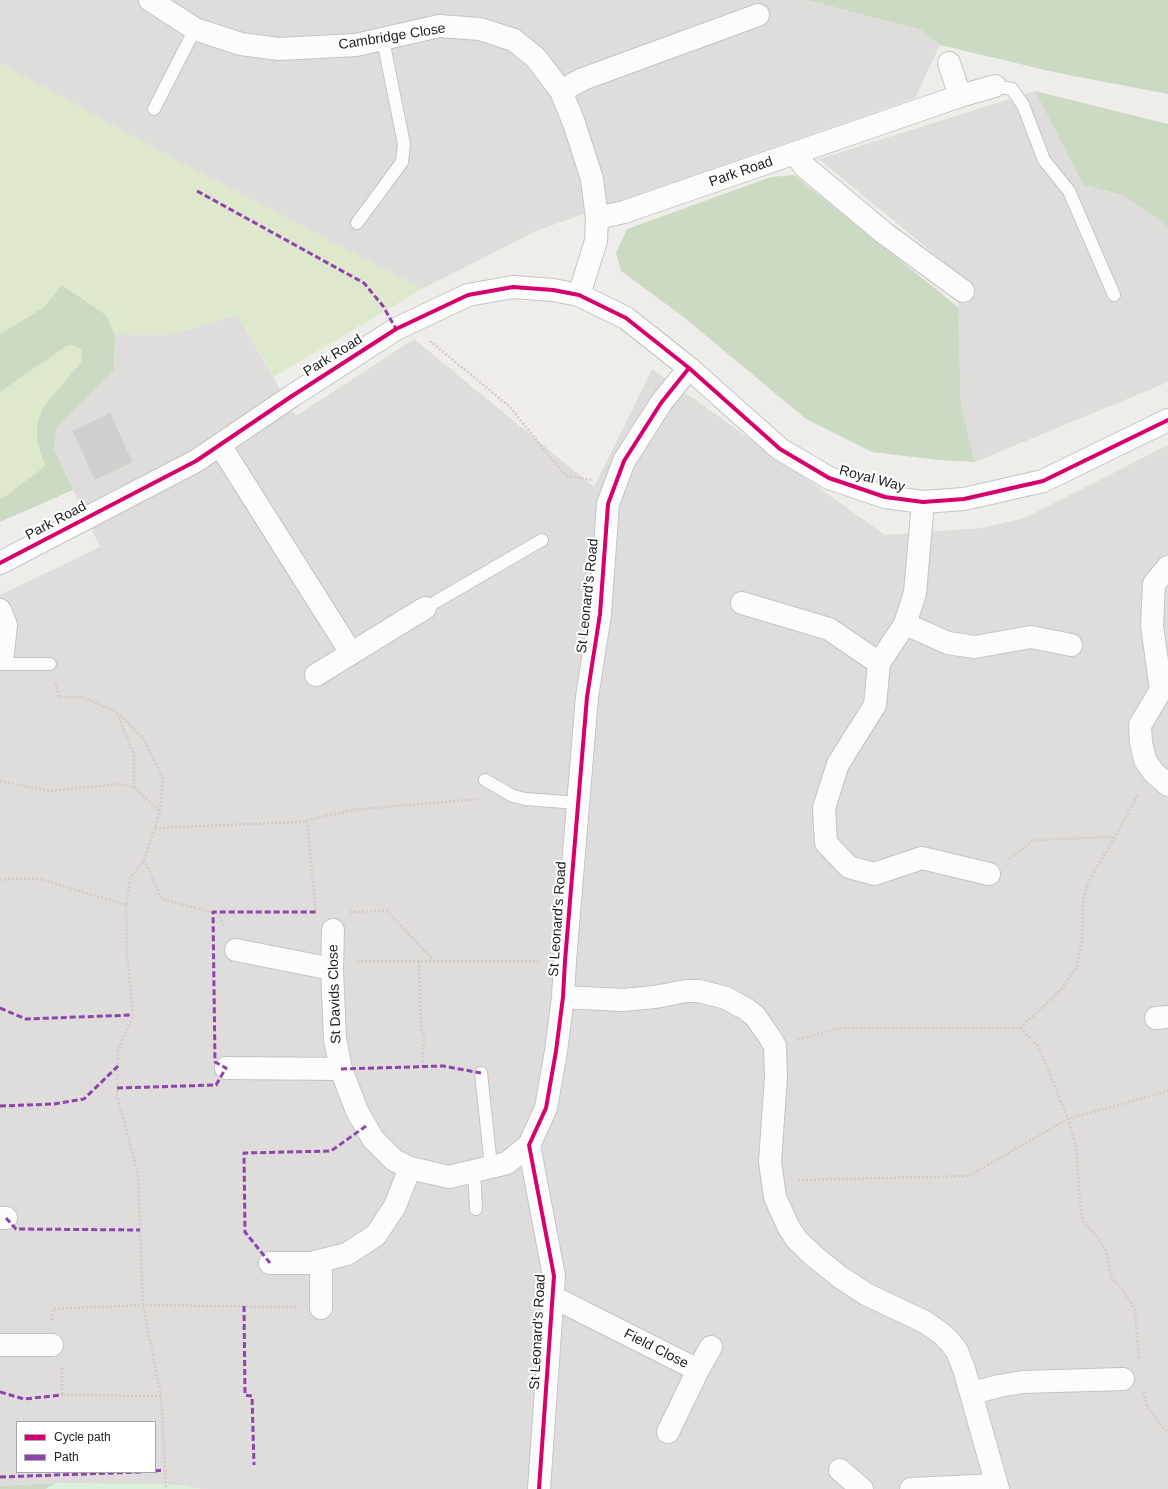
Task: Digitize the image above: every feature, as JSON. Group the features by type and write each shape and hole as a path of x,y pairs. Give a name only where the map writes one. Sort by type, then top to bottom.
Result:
{"street":[{"name":"Cambridge Close","path":"150,0 195,29 241,44 279,49 356,45 439,26 480,29 514,40 536,58 562,91 592,179 597,218"},
{"path":"562,91 583,79 758,15"},
{"path":"948,63 960,96"},
{"name":"Park Road","path":"597,218 624,212 960,96 995,86"},
{"path":"795,153 805,167 884,234 963,291"},
{"path":"579,296 596,241 597,218"},
{"name":"Park Road","path":"0,563 196,461 292,396 396,329 468,296 513,287 553,290 579,296 626,318 689,368"},
{"name":"St Leonard's Road","path":"539,1489 554,1276 530,1145 546,1108 556,1051 563,997 587,697 600,614 608,504 624,461 661,403 689,368"},
{"name":"Royal Way","path":"689,368 780,449 829,478 885,496 923,502 964,499 1043,481 1168,420"},
{"path":"220,445 351,653"},
{"path":"923,502 915,593 905,624 879,663 874,705 838,764 824,808 826,843 849,867 874,874 922,858 989,874"},
{"path":"1161,779 1145,760 1141,742 1140,725 1161,690 1152,626 1154,584 1168,566"},
{"path":"742,603 829,629 879,663"},
{"path":"316,675 425,608"},
{"path":"0,610 6,625 3,653 0,659"},
{"path":"905,624 948,643 975,647 1031,637 1071,645"},
{"name":"St Davids Close","path":"329,921 335,1039 341,1069 357,1111 373,1139 394,1160 410,1168 449,1177 507,1162 530,1145"},
{"path":"236,950 332,965"},
{"path":"563,997 623,1000 655,997 686,991 713,993 746,1009 763,1026 775,1046 776,1077 770,1162 772,1181 781,1213 797,1240 821,1262 866,1294 925,1322 942,1334 957,1351 972,1393 997,1487 911,1489"},
{"path":"226,1068 341,1069"},
{"path":"270,1263 311,1264 348,1254 376,1235 395,1206 410,1168"},
{"path":"321,1261 321,1308"},
{"name":"Field Close","path":"553,1297 698,1370 668,1432"},
{"path":"10,1345 52,1345"},
{"path":"698,1370 711,1347"},
{"path":"972,1393 1023,1382 1124,1380"},
{"path":"840,1470 862,1489"}],"lane":[{"path":"154,109 195,29"},
{"path":"357,223 402,162 404,144 383,40"},
{"path":"995,86 1012,89 1023,105 1044,160 1069,190 1114,296"},
{"path":"425,608 542,540"},
{"path":"0,664 50,664"},
{"path":"484,780 513,796 525,799 578,803"},
{"path":"476,1209 482,1169 481,1073"}],"path":[{"path":"408,323 509,406 565,475 616,484"},
{"path":"50,664 59,697 82,697 116,712 143,738 163,778 160,812 144,860 131,877 126,905 127,955 133,1015 118,1051 117,1096 138,1174 143,1305 161,1396 166,1489"},
{"path":"116,712 134,754 134,787"},
{"path":"775,1046 839,1028 1020,1028 1061,990 1078,967 1082,941 1083,902 1088,882 1138,795 1161,779"},
{"path":"0,781 49,791 120,784 134,787 160,812"},
{"path":"154,828 298,822 353,810 513,796"},
{"path":"307,821 316,912 329,921"},
{"path":"989,874 1034,840 1115,837"},
{"path":"144,860 162,900 218,914 236,950"},
{"path":"0,880 40,879 126,905"},
{"path":"347,912 386,911 434,962"},
{"path":"316,912 329,921"},
{"path":"332,965 419,962 565,961"},
{"path":"419,962 421,1029 424,1036 422,1067"},
{"path":"1020,1028 1039,1047 1068,1119 1076,1148 1083,1221 1098,1238 1106,1251 1112,1278 1121,1287 1135,1310 1139,1360"},
{"path":"772,1181 968,1176 1068,1119 1168,1090"},
{"path":"161,1396 62,1395 61,1353 52,1345 53,1309 143,1305 321,1308"},
{"path":"1144,1390 1148,1406 1163,1428 1168,1431"}],"shaded area":[{"path":"0,0 806,0 919,29 940,45 915,98 536,231 422,289 174,159 0,63"},
{"path":"1035,91 1083,185 1123,195 1158,219 1168,229 1168,382 975,462 961,405 957,273 819,159"},
{"path":"237,315 296,416 414,339 594,487 652,369 885,535 982,528 1025,518 1168,445 1168,1489 201,1489 182,1485 56,1483 0,1486 0,595 100,547 54,448 57,428 114,370 115,334 170,335"}],"green space":[{"path":"806,0 1168,0 1168,94 1058,73 940,45 919,29"},
{"path":"0,63 174,159 422,289 274,377 237,315 170,335 115,334 106,315 63,285 44,307 0,334"},
{"path":"1035,91 1168,124 1168,229 1158,219 1123,195 1083,185"},
{"path":"794,175 958,307 961,405 975,462 939,460 872,452 806,419 681,315 621,271 616,253 627,229 771,177"},
{"path":"62,285 106,315 115,334 114,370 57,428 54,448 73,490 0,522 0,498 7,495 45,466 37,442 37,424 43,407 82,361 81,349 72,345 65,347 0,392 0,334 44,307"},
{"path":"72,345 82,349 82,361 43,407 37,424 37,442 45,466 7,495 0,498 0,392 65,347"},
{"path":"56,1483 46,1489 0,1489 0,1486"},
{"path":"56,1483 182,1485 201,1489 46,1489"}],"building":[{"path":"110,414 132,462 95,479 73,431"}],"marked path":[{"path":"197,191 364,283 383,306 396,329"},
{"path":"117,1088 216,1085 226,1068 215,1062 213,912 316,912"},
{"path":"0,1008 26,1019 132,1015"},
{"path":"0,1106 54,1104 84,1099 118,1066"},
{"path":"341,1069 443,1066 481,1073"},
{"path":"270,1263 245,1232 244,1153 331,1151 366,1126"},
{"path":"6,1218 16,1229 140,1230"},
{"path":"244,1306 245,1395 252,1396 254,1465"},
{"path":"0,1392 24,1399 62,1395"},
{"path":"156,1471 164,1470"},
{"path":"0,1477 113,1473"}],"cycle path":[{"path":"0,563 196,461 292,396 396,329 468,295 513,287 553,290 579,295 626,318 689,368 780,449 829,478 885,497 923,502 964,499 1043,481 1168,420"},
{"path":"539,1489 554,1276 529,1145 546,1108 556,1051 563,997 587,697 600,614 608,504 624,461 661,403 689,368"}]}
